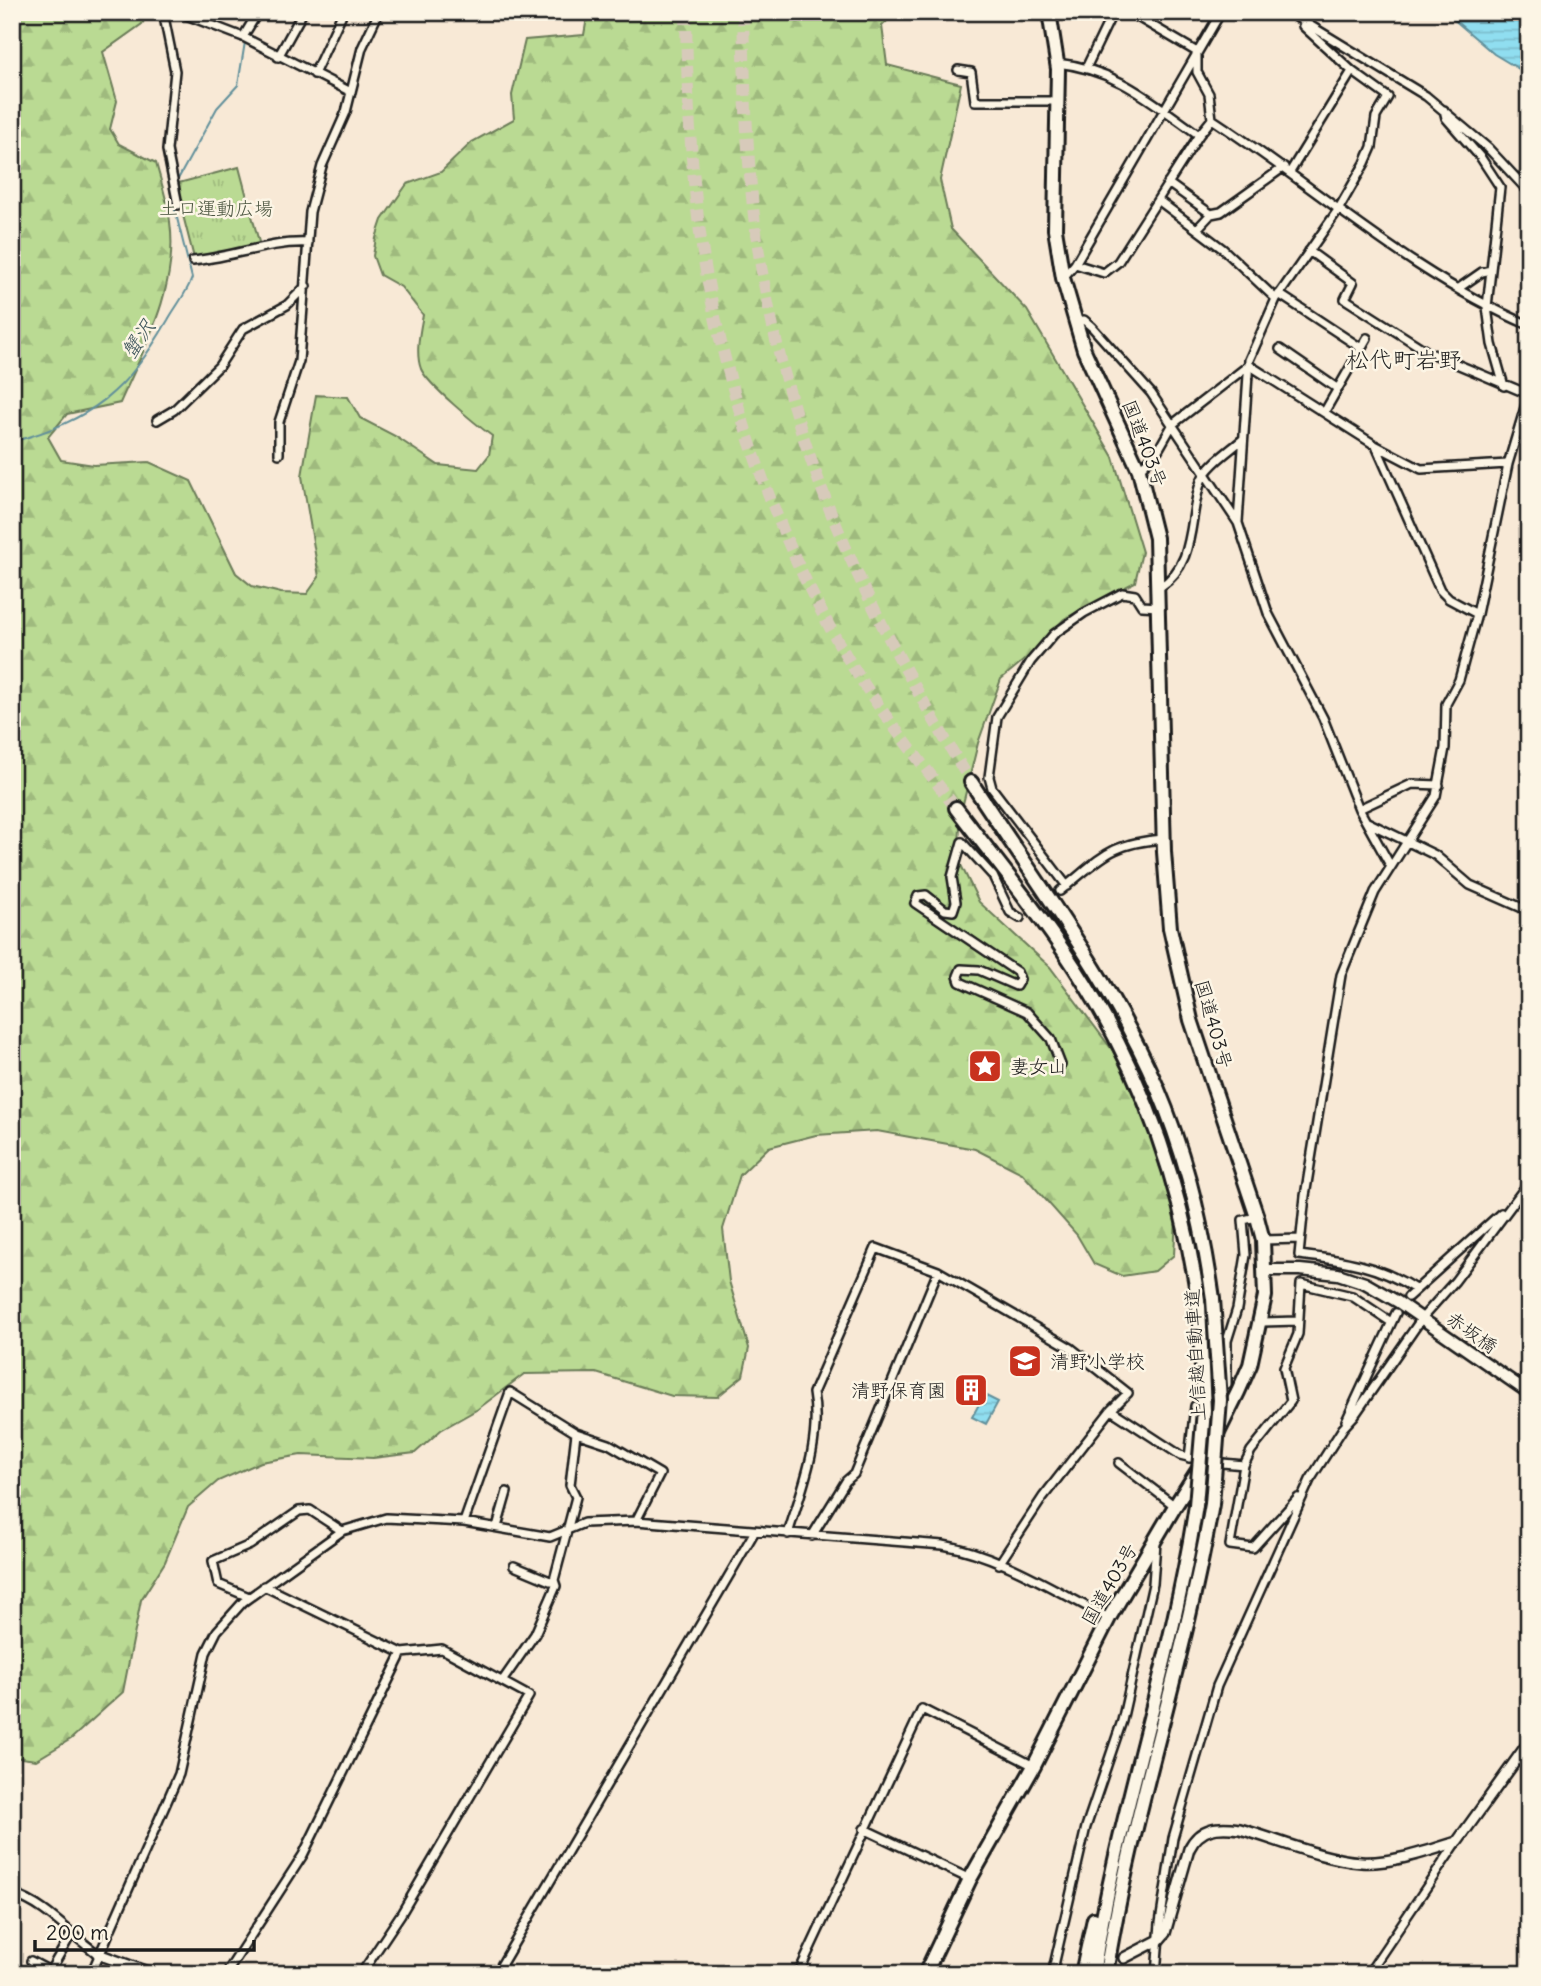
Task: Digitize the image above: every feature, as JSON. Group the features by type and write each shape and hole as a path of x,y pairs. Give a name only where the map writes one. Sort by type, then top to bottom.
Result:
{"highway":[{"name":"国道403号","path":"925,1974 970,1879 1034,1766 1109,1618 1175,1506 1205,1461 1250,1365 1262,1322 1265,1270 1263,1240 1191,1020 1181,984 1166,900 1160,587 1156,538 1139,470 1084,350 1063,278 1055,229 1057,63 1049,12"},
{"name":"上信越自動車道","path":"971,782 1098,975 1146,1063 1183,1156 1202,1230 1213,1298 1220,1400 1212,1504 1188,1625 1128,1853 1105,1974"},
{"name":"上信越自動車道","path":"956,808 1056,941 1083,981 1128,1060 1156,1126 1179,1199 1199,1306 1204,1410 1196,1506 1175,1618 1111,1877 1093,1974"},
{"path":"1082,1974 1111,1853 1139,1758"},
{"path":"1113,1974 1128,1853"}],"main road":[{"name":"赤坂橋","path":"1265,1270 1300,1270 1356,1280 1425,1320 1529,1393"}],"street":[{"path":"163,12 175,71 167,150 178,205"},
{"path":"178,12 243,37 351,92"},
{"path":"207,23 213,12"},
{"path":"243,37 258,12"},
{"path":"278,57 303,12"},
{"path":"314,74 343,12"},
{"path":"279,454 279,422 299,361 307,286 310,212 322,166 351,92 362,48 379,12"},
{"path":"1087,66 1113,12"},
{"path":"1129,12 1198,52"},
{"path":"1063,278 1075,264 1220,12"},
{"path":"1238,523 1249,365 1278,296 1338,210 1365,163 1372,148 1376,117 1388,97 1352,71 1289,13"},
{"path":"1289,13 1444,109 1488,148 1529,192"},
{"path":"1075,264 1104,272 1118,262 1212,119 1209,93 1197,72 1198,52"},
{"path":"1057,63 1087,66 1108,74 1199,135"},
{"path":"958,70 971,72 975,101 1057,102"},
{"path":"1197,229 1211,214 1221,212 1287,169 1352,71"},
{"path":"1444,109 1446,118 1481,159 1500,187 1487,307 1492,344 1504,386"},
{"path":"1212,119 1287,169 1406,259 1487,307 1529,325"},
{"path":"1168,183 1211,214"},
{"path":"1158,200 1223,249 1278,296 1361,348"},
{"path":"193,261 258,251 286,242 307,243"},
{"path":"1310,251 1353,283 1345,299 1428,352 1504,386 1529,394 1508,464 1477,614 1458,680 1446,704 1445,748 1436,796 1390,865 1355,934 1341,975 1300,1239 1299,1255 1348,1260 1377,1268 1415,1289"},
{"path":"1459,288 1482,272 1491,270"},
{"path":"158,421 174,410 219,366 243,329 287,305 307,286"},
{"path":"1075,321 1084,320 1113,348 1173,424 1238,523 1268,613 1328,727 1359,809 1390,865"},
{"path":"1325,411 1367,338"},
{"path":"1280,349 1338,389"},
{"path":"1249,365 1375,445 1421,469 1508,464"},
{"path":"1139,470 1157,452 1173,424 1249,365"},
{"path":"1160,587 1174,578 1183,561 1205,474 1243,439"},
{"path":"1375,445 1440,590 1449,599 1477,614"},
{"path":"1067,886 992,788 989,777 998,717 1031,662 1054,634 1084,613 1122,593 1135,595 1142,606 1160,607"},
{"path":"1359,809 1412,784 1439,785"},
{"path":"1367,821 1436,855 1471,885 1529,911"},
{"path":"1060,891 1098,859 1121,845 1164,839"},
{"path":"1020,918 1010,912 993,876 962,842 952,877 956,902 953,911 945,910 926,895 918,896 915,902 1017,972 1020,979 1016,986 970,968 961,969 957,976 960,982 1027,1012 1051,1039 1061,1065"},
{"path":"1343,1428 1529,1182"},
{"path":"1408,1297 1510,1205"},
{"path":"1189,1458 1195,1406 1227,1384 1227,1340 1237,1310 1246,1255 1243,1220 1257,1217"},
{"path":"1263,1240 1300,1239"},
{"path":"788,1534 811,1455 817,1415 813,1393 876,1248 938,1271 1071,1348 1128,1393 1111,1410 1043,1497 999,1563"},
{"path":"812,1536 846,1480 854,1474 938,1271"},
{"path":"1391,1322 1352,1296 1301,1284 1298,1334 1283,1368 1291,1401 1251,1451 1244,1465 1230,1545 1253,1548 1291,1508 1343,1428 1396,1313"},
{"path":"1262,1322 1298,1321"},
{"path":"464,1522 510,1392 576,1433 610,1444 660,1474 636,1521"},
{"path":"1111,1410 1189,1458 1244,1465"},
{"path":"503,1680 535,1634 556,1586 554,1580 576,1497 570,1485 576,1433"},
{"path":"1119,1462 1175,1506"},
{"path":"1156,1974 1173,1838 1201,1734 1217,1686 1310,1480"},
{"path":"497,1527 507,1492"},
{"path":"249,1597 218,1584 213,1561 250,1545 299,1511 310,1510 342,1531"},
{"path":"91,1974 179,1774 206,1653 216,1631 249,1597 342,1531 386,1518 464,1522 550,1537 584,1523 636,1521 943,1545 964,1549 999,1563 1109,1618"},
{"path":"496,1974 755,1531"},
{"path":"1052,1974 1086,1827 1122,1721 1153,1584 1156,1542"},
{"path":"514,1566 550,1581 554,1580"},
{"path":"264,1586 401,1653 442,1649 529,1696 401,1914 361,1974"},
{"path":"226,1974 303,1855 401,1653"},
{"path":"798,1974 922,1709 1034,1766"},
{"path":"1368,1974 1457,1842 1529,1742"},
{"path":"1124,1958 1159,1940 1165,1933 1189,1849 1195,1836 1205,1830 1224,1827 1240,1829 1339,1858 1362,1862 1457,1842"},
{"path":"864,1829 970,1879"},
{"path":"12,1894 37,1906 98,1954 153,1974"},
{"path":"31,1961 50,1971 72,1933"}],"green space":[{"path":"12,12 149,12 142,24 103,52 117,101 110,129 119,144 156,163 170,222 171,246 165,292 149,338 120,403 67,414 48,437 61,460 94,465 149,462 191,481 236,573 252,586 281,593 307,594 319,577 302,476 316,395 348,397 360,418 395,436 438,465 478,469 489,455 492,436 425,376 419,363 418,349 423,315 401,287 380,275 373,256 382,220 407,184 441,172 472,142 514,119 512,95 525,40 584,35 588,12 896,12 882,26 887,65 961,84 940,180 951,229 1027,310 1113,457 1142,552 1135,582 1064,619 1029,656 1001,679 978,743 961,812 958,859 979,902 1050,967 1113,1051 1141,1107 1176,1218 1174,1255 1155,1271 1122,1276 1094,1264 1077,1235 1022,1173 975,1149 877,1131 816,1135 769,1147 740,1175 723,1229 729,1281 749,1348 743,1376 717,1397 672,1396 596,1373 524,1374 478,1409 441,1430 415,1453 373,1458 301,1455 261,1462 218,1481 188,1507 165,1562 141,1600 123,1692 71,1739 36,1760 14,1757 12,1751"},
{"name":"土口運動広場","path":"239,167 260,246 194,258 175,184"}],"water":[{"path":"1445,12 1529,12 1529,75 1494,54"},
{"path":"984,1395 998,1402 986,1424 972,1417"}],"waterway":[{"path":"249,35 262,12"},
{"name":"蟹沢","path":"177,181 217,108 238,85 245,42"},
{"name":"蟹沢","path":"12,442 65,423 105,399 122,384 153,345 192,278 170,190"}],"tunnel":[{"path":"686,12 687,76 700,234 715,317 743,421 781,524 827,622 877,704 956,808"},
{"path":"743,12 748,139 756,234 775,337 793,405 840,534 869,597 934,721 971,782"},
{"path":"1020,918 1060,891"}],"place":[{"name":"妻女山","path":"985,1066"},
{"name":"清野小学校","path":"1025,1361"},
{"name":"清野保育園","path":"971,1390"}],"district":[{"name":"松代町岩野","path":"1404,359"}]}
